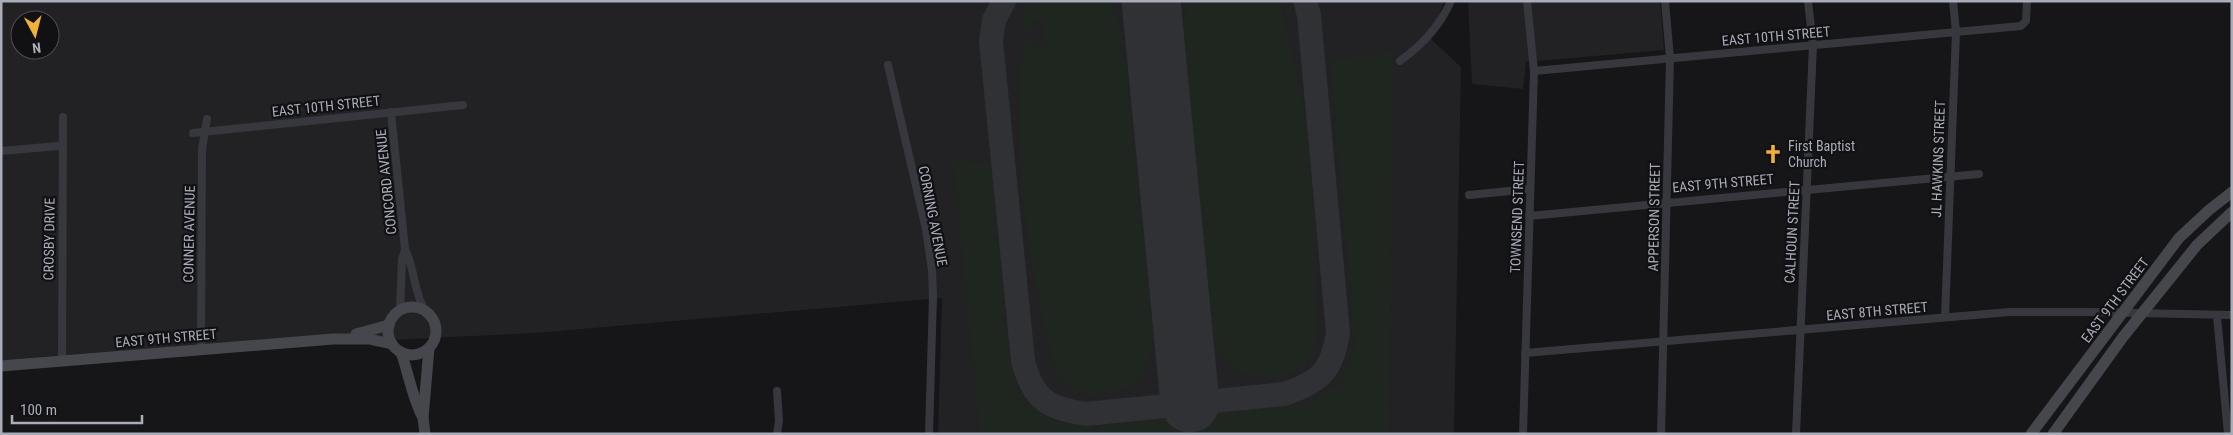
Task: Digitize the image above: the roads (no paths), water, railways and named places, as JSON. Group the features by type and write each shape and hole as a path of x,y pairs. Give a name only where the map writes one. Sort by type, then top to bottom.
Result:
{"main road":[{"name":"EAST 9TH STREET","path":"2031,434 2179,238 2232,192"},
{"name":"EAST 9TH STREET","path":"2053,434 2142,313 2197,245 2232,212"},
{"path":"425,434 423,418 429,348 435,336 435,329 430,316 425,311 413,307 400,310 395,314 389,325 388,335 392,344 401,352 412,355 429,348"},
{"path":"333,340 389,325"},
{"path":"333,340 369,339 392,344"},
{"name":"EAST 9TH STREET","path":"1,366 333,340"},
{"path":"401,352 409,374 414,402 423,418"}],"street":[{"path":"1400,61 1433,31 1451,1"},
{"name":"TOWNSEND STREET","path":"1523,434 1534,71 1527,1"},
{"name":"APPERSON STREET","path":"1661,434 1670,58 1665,1"},
{"name":"CALHOUN STREET","path":"1796,434 1812,45 1808,1"},
{"name":"JL HAWKINS STREET","path":"1945,318 1956,32 1953,1"},
{"name":"EAST 10TH STREET","path":"1534,71 2021,26 2026,21 2027,1"},
{"name":"CORNING AVENUE","path":"888,65 926,228 932,270 929,434"},
{"name":"EAST 10TH STREET","path":"192,133 463,105"},
{"name":"CONCORD AVENUE","path":"391,112 405,249 410,259 417,298 425,311"},
{"name":"CROSBY DRIVE","path":"62,117 62,362"},
{"name":"CONNER AVENUE","path":"201,350 202,148 207,119"},
{"path":"1,151 58,146"},
{"name":"EAST 9TH STREET","path":"1529,216 1979,174"},
{"path":"1469,195 1530,189"},
{"name":"CONCORD AVENUE","path":"400,310 402,260 405,249"},
{"name":"EAST 8TH STREET","path":"1525,353 2042,311 2232,315"},
{"path":"2217,316 2228,434"},
{"path":"777,391 779,421 777,434"}],"place":[{"name":"First Baptist Church","path":"1773,154"}]}
